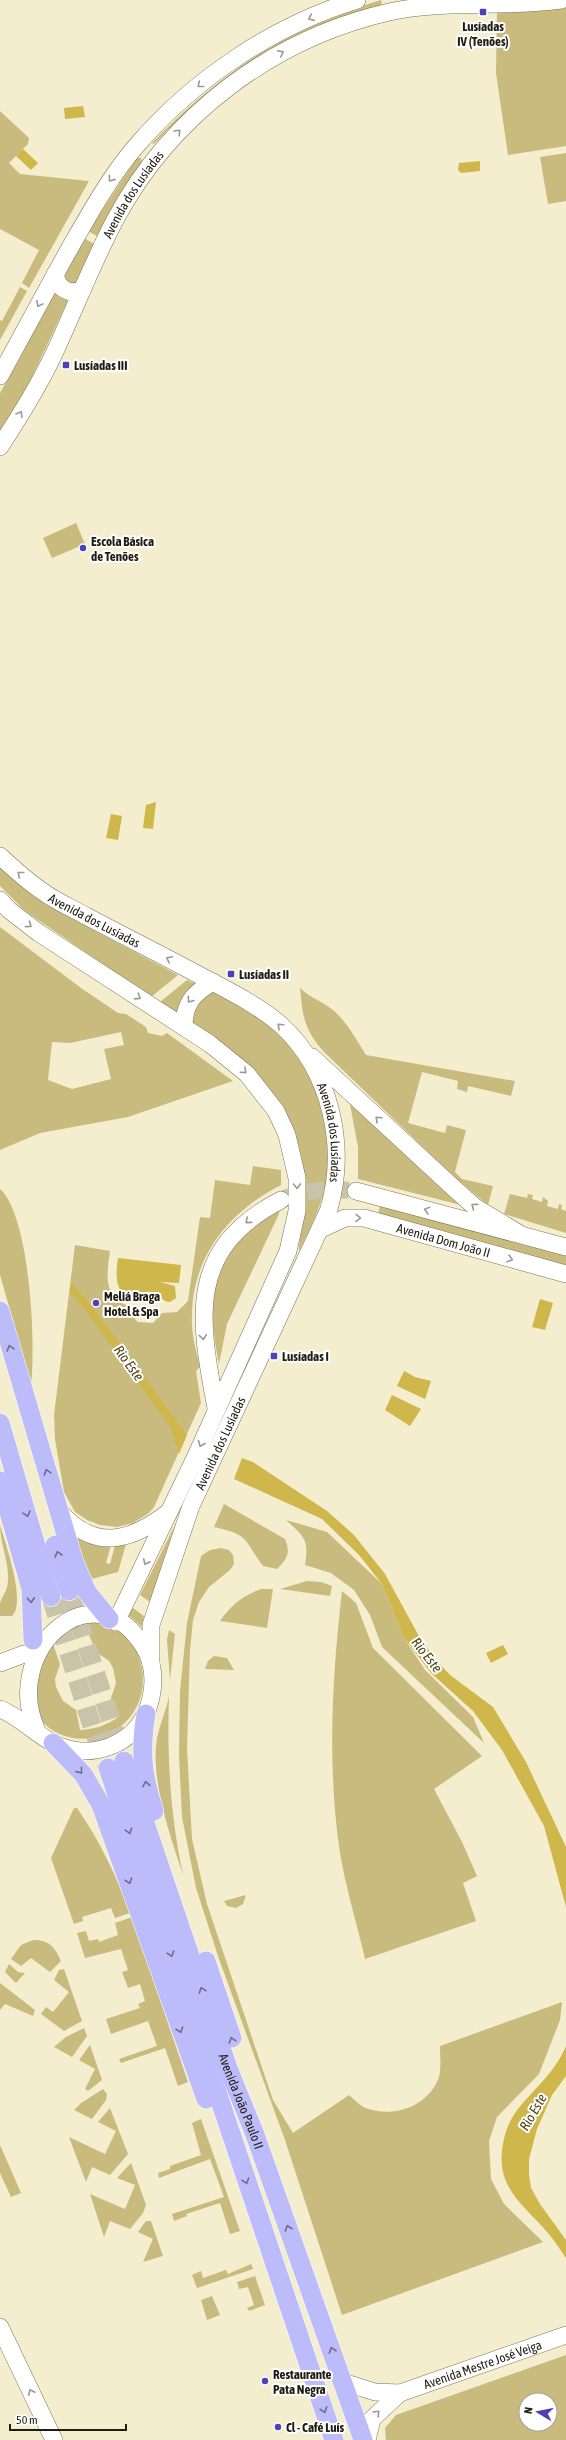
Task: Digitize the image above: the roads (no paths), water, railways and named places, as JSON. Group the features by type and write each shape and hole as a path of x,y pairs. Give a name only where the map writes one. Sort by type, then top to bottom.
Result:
{"main road":[{"name":"Avenida dos Lusíadas","path":"0,448 42,379 116,219 154,159 203,108 246,74 292,47 352,22 404,9 463,3 561,0"},
{"name":"Avenida dos Lusíadas","path":"0,376 55,274 104,189 137,144 194,90 230,63 284,30 352,2"},
{"path":"137,144 154,159"},
{"path":"55,274 58,284 65,290 74,292 83,289"},
{"name":"Avenida dos Lusíadas","path":"0,856 42,892 213,982 266,1014 299,1046 317,1075 327,1100 337,1151 333,1192 321,1229 191,1506 151,1625 151,1664"},
{"name":"Avenida dos Lusíadas","path":"0,900 9,910 39,933 184,1027 232,1061 262,1089 276,1110 287,1135 297,1178 297,1211 288,1251 170,1510 112,1620"},
{"path":"184,1027 184,1014 190,999 200,989 213,982"},
{"path":"299,1046 456,1191 475,1207 520,1234"},
{"name":"Avenida Dom João II","path":"356,1191 566,1247"},
{"path":"216,1408 203,1334 204,1304 210,1276 224,1247 243,1225 264,1208 281,1200"},
{"name":"Avenida Dom João II","path":"321,1229 345,1218 364,1218 566,1274"},
{"path":"0,1311 58,1510 79,1576 97,1606 112,1620 138,1640 151,1664 154,1683 146,1714 141,1753 148,1794 220,2000 253,2104 254,2132"},
{"path":"0,1358 60,1594 0,1423"},
{"path":"0,1481 31,1588 28,1647 19,1667 18,1690 24,1712 37,1731"},
{"path":"58,1510 74,1525 90,1534 120,1538 138,1533 170,1510"},
{"path":"0,1663 28,1647 49,1626 68,1617 88,1615 112,1620"},
{"path":"0,1709 37,1731 53,1743 83,1774 101,1805 191,2061 216,2123 233,2144"},
{"path":"53,1743 79,1751 107,1748 132,1734 146,1714"},
{"name":"Avenida João Paulo II","path":"334,2440 233,2144 116,1764 228,2068 254,2132 363,2440"},
{"path":"0,2327 54,2440"},
{"name":"Avenida Mestre José Veiga","path":"343,2382 375,2392 400,2393 566,2335"},
{"name":"Avenida Mestre José Veiga","path":"367,2440 372,2418 400,2393"}],"water":[{"path":"83,106 85,117 65,119 64,108"},
{"path":"23,149 38,163 31,170 16,156"},
{"path":"480,161 480,171 461,173 458,170 459,163"},
{"path":"156,802 153,829 143,828 146,805"},
{"path":"111,814 122,816 118,840 106,838"},
{"path":"118,1258 181,1265 179,1283 160,1282 175,1286 176,1298 170,1302 167,1302 151,1292 136,1295 123,1293 120,1289 117,1277"},
{"name":"Rio Este","path":"71,1283 88,1301 187,1435 179,1454 171,1428 83,1307 70,1292"},
{"path":"540,1299 553,1303 545,1330 532,1327"},
{"path":"404,1371 415,1377 431,1381 425,1399 397,1386"},
{"path":"392,1395 421,1409 410,1426 385,1410"},
{"name":"Rio Este","path":"242,1458 253,1462 327,1511 354,1535 385,1574 420,1638 436,1660 450,1675 493,1707 526,1762 566,1847 566,1907 544,1826 502,1750 473,1711 431,1673 404,1638 382,1584 359,1555 322,1519 234,1479"},
{"path":"503,1645 508,1654 491,1663 486,1653"},
{"name":"Rio Este","path":"566,2046 566,2076 552,2095 537,2129 529,2159 529,2175 531,2188 540,2204 566,2240 566,2258 551,2236 519,2202 512,2192 502,2169 502,2155 505,2135 513,2116 551,2072"}],"tunnel":[{"path":"283,1199 319,1190 356,1191"},
{"path":"69,1591 124,1761"},
{"path":"51,1597 93,1729 108,1768"}],"place":[{"name":"Lusíadas IV (Tenões)","path":"483,12"},
{"name":"Lusíadas III","path":"66,365"},
{"name":"Escola Básica de Tenões","path":"83,548"},
{"name":"Lusíadas II","path":"231,974"},
{"name":"Meliá Braga Hotel & Spa","path":"96,1303"},
{"name":"Lusíadas I","path":"274,1356"},
{"name":"Restaurante Pata Negra","path":"265,2381"},
{"name":"Cl - Café Luís","path":"278,2427"}]}
